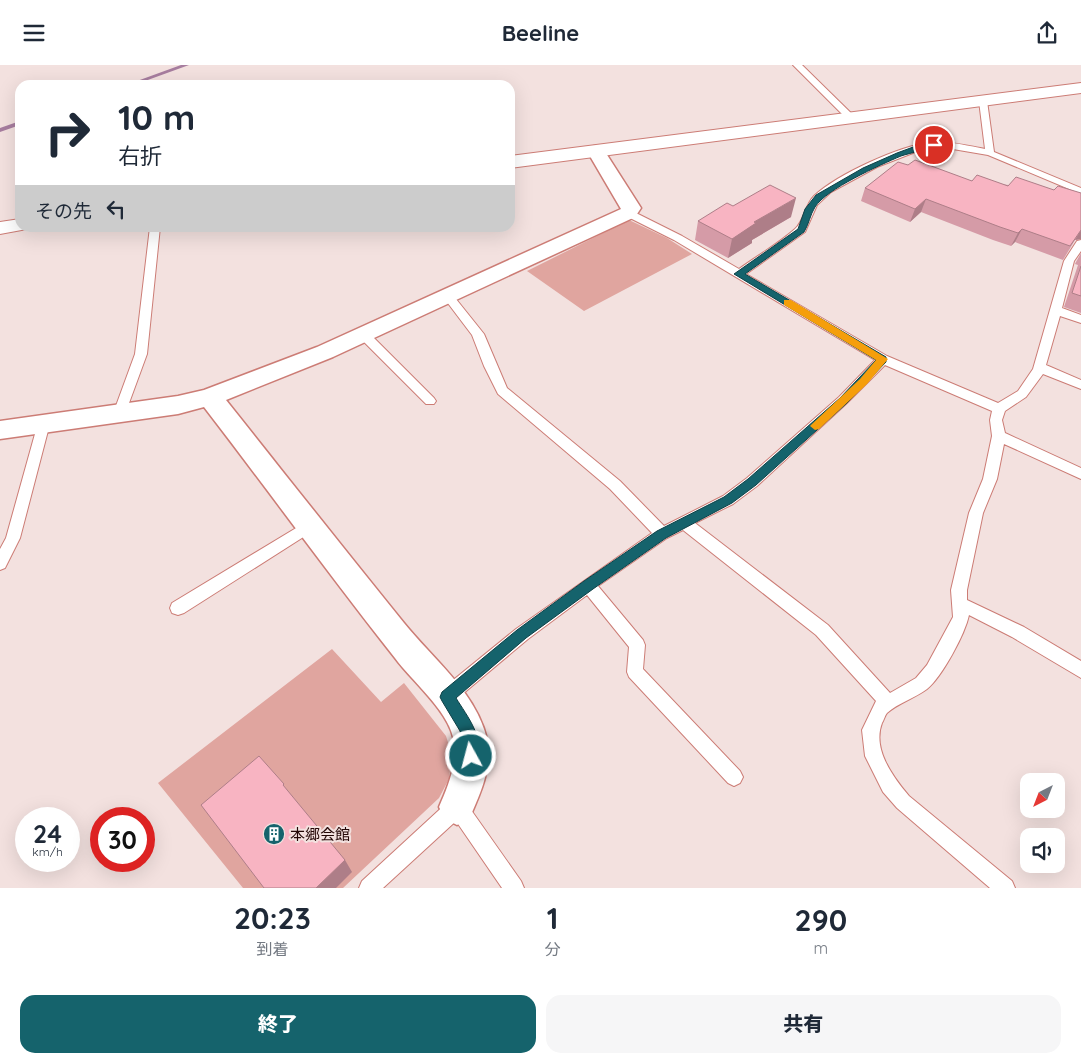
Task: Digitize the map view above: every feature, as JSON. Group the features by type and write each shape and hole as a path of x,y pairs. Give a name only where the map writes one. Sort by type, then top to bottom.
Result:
{"street":[{"path":"515,162 1081,89"},
{"path":"0,430 178,405 210,397 285,369 364,335 628,213 630,208 596,151"},
{"path":"0,228 15,226"},
{"path":"210,397 407,650 447,697 466,727 470,739 471,756 467,779 457,807"}],"lane":[{"path":"797,65 851,118"},
{"path":"983,101 990,153"},
{"path":"739,274 801,230 809,209 818,197 866,170 924,146 942,145 990,153 1081,191"},
{"path":"628,213 678,238 883,359 999,409"},
{"path":"119,414 141,354 154,232"},
{"path":"1005,888 903,802 889,785 874,756 871,730 880,708 922,683 933,670 955,632 961,617 959,590 976,513 990,479 998,436 996,420 999,409 1022,394 1039,367 1069,261 1081,243"},
{"path":"448,296 478,334 502,391 615,485 662,534"},
{"path":"1054,310 1081,319"},
{"path":"364,335 430,401"},
{"path":"447,697 522,634 588,585 662,534 728,500 772,466 863,381 883,359"},
{"path":"1039,367 1081,385"},
{"path":"0,564 13,538 44,423"},
{"path":"998,436 1081,474"},
{"path":"683,522 822,631 888,702"},
{"path":"178,608 311,525"},
{"path":"588,585 637,645 635,672 734,777"},
{"path":"960,604 1018,632 1081,670"},
{"path":"369,888 457,807 514,888"}],"shaded area":[{"path":"629,220 667,238 692,254 584,311 527,271"},
{"path":"332,649 381,702 404,683 446,736 452,755 449,779 439,798 343,888 243,888 158,783"}],"building":[{"path":"915,160 972,181 977,175 1008,186 1016,177 1054,190 1058,186 1081,193 1081,230 1070,246 1022,229 1018,233 926,199 915,209 865,188 898,162 908,165"},
{"path":"770,185 796,198 754,222 756,223 732,239 698,221 727,203 733,206"},
{"path":"1081,266 1081,296 1072,293"},
{"name":"本郷会館","path":"259,756 345,860 316,888 264,888 201,805"}],"waterway":[{"path":"143,80 186,65"},
{"path":"0,130 15,125"}],"slow traffic":[{"path":"787,303 842,333 883,359 863,381 815,426"}],"place":[{"name":"本郷会館","path":"274,834"}],"route":[{"path":"471,756 470,739 466,727 447,697 522,634 588,585 662,534 728,500 752,482 844,400 883,359 842,333 739,274 801,230 809,209 818,197 840,183 899,154 924,146 934,145"}]}
